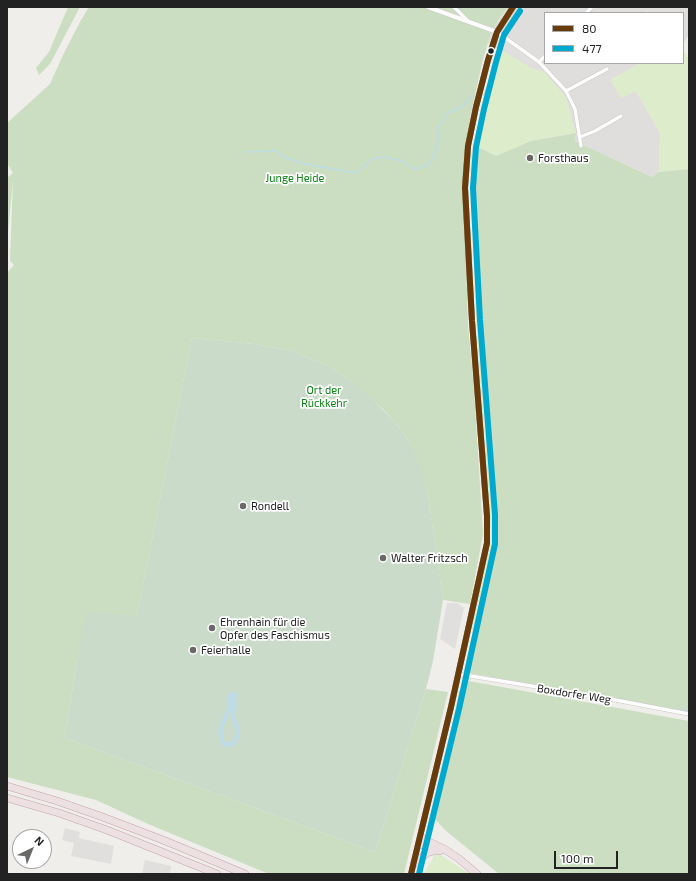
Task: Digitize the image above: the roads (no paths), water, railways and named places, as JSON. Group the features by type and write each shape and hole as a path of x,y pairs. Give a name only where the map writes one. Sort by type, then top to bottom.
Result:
{"highway":[{"path":"7,786 57,801 114,821 245,874"},
{"path":"7,798 59,813 107,830 217,874"},
{"path":"420,841 467,866"},
{"path":"420,841 444,849 458,858 477,874"},
{"path":"414,864 427,853 437,850"}],"main road":[{"path":"411,874 420,841 486,550 488,533 472,321 465,188 468,146 488,60 497,32 513,7"}],"street":[{"path":"428,7 497,32 539,62 566,91 575,109 581,146"},
{"path":"454,7 468,21"},
{"path":"539,62 544,57"},
{"path":"566,91 607,69"},
{"path":"580,137 595,131 620,116"},
{"name":"Boxdorfer Weg","path":"458,674 689,714"}],"water":[{"path":"229,693 237,693 238,701 235,717 232,717 231,713 226,712 228,707 227,696"}],"waterway":[{"path":"484,95 501,51"},
{"path":"245,152 276,151 283,157 305,164 356,173 372,159 385,157 402,161 410,167 416,169 428,165 435,153 439,134 436,128 442,124 446,114 463,106 474,94"},
{"path":"681,709 689,711"},
{"path":"227,713 220,731 222,740 224,744 227,745 234,743 238,734 233,717"}],"place":[{"name":"Forsthaus","path":"530,158"},
{"name":"Rondell","path":"243,506"},
{"name":"Walter Fritzsch","path":"383,558"},
{"name":"Ehrenhain für die Opfer des Faschismus","path":"212,628"},
{"name":"Feierhalle","path":"193,650"}],"park label":[{"name":"Junge Heide","path":"295,178"},
{"name":"Ort der Rückkehr","path":"324,396"}]}
